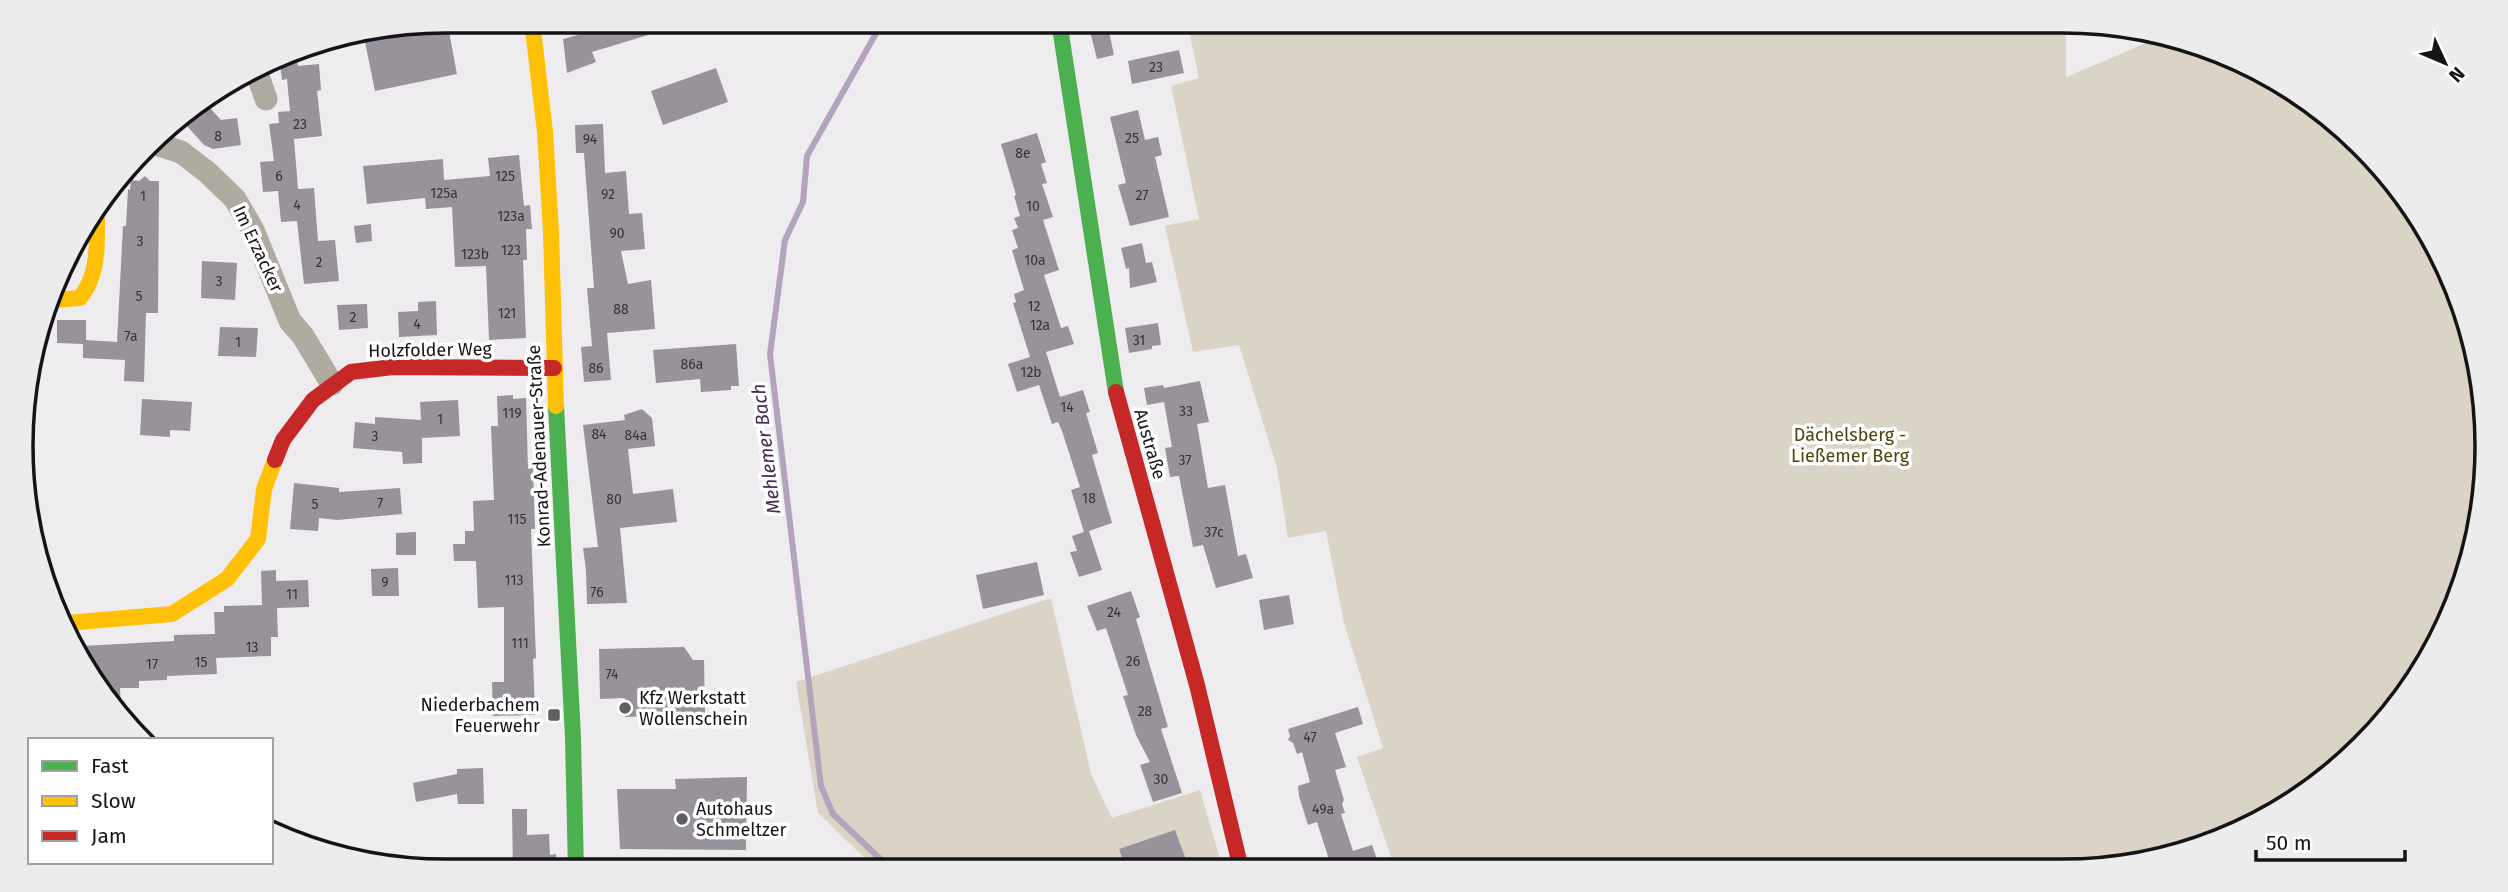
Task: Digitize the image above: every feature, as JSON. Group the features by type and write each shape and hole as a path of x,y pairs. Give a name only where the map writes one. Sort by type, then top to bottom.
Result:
{"street":[{"name":"Konrad-Adenauer-Straße","path":"533,33 549,194 554,368 573,738 576,859"},
{"name":"Austraße","path":"1061,33 1113,380 1198,685 1239,859"},
{"path":"259,78 266,99"},
{"name":"Im Erzacker","path":"163,146 181,152 235,199 253,230 290,321 303,336 332,384"},
{"path":"60,299 80,298 90,287 95,274 97,228"},
{"name":"Holzfolder Weg","path":"73,622 172,614 227,579 258,538 264,489 283,440 313,400 351,372 393,367 554,368"}],"green space":[{"name":"Dächelsberg - Ließemer Berg","path":"1190,33 2062,33 2066,33 2066,77 2148,42 2220,65 2291,103 2354,154 2405,217 2443,288 2453,313 2467,365 2475,446 2467,527 2453,579 2443,604 2405,675 2372,718 2334,756 2291,789 2245,816 2169,845 2116,855 2062,859 1392,859 1357,757 1383,748 1344,623 1326,531 1288,538 1277,468 1239,345 1193,352 1165,226 1199,219 1171,86 1199,78"},
{"path":"1051,598 1091,774 1112,818 1200,790 1220,859 866,859 818,813 796,682"}],"building":[{"path":"449,33 457,74 375,91 365,41"},
{"path":"585,33 648,35 592,52 596,62 567,73 563,39"},
{"path":"1090,33 1109,33 1114,55 1097,59"},
{"path":"1179,50 1184,73 1132,84 1128,61"},
{"path":"297,61 298,66 319,64 321,90 317,91 322,136 294,139 298,189 314,188 318,241 335,240 339,281 304,284 297,221 281,222 278,191 263,192 260,162 274,161 269,124 279,123 278,112 290,111 287,79 282,80 281,68 288,65"},
{"path":"716,68 728,102 663,125 651,91"},
{"path":"210,108 221,120 237,118 241,145 213,149 204,145 187,126"},
{"path":"1138,110 1145,140 1158,137 1162,155 1155,157 1169,217 1130,226 1118,185 1126,183 1110,117"},
{"path":"603,124 605,173 626,171 629,214 642,213 645,249 621,251 628,284 651,280 655,329 607,333 611,380 584,382 581,347 592,346 587,288 594,288 584,153 576,153 575,125"},
{"path":"1037,133 1046,162 1041,164 1047,183 1042,184 1053,217 1043,220 1059,270 1044,275 1061,328 1068,326 1074,344 1046,352 1060,397 1083,390 1090,412 1086,413 1098,453 1092,455 1112,523 1089,531 1102,570 1079,577 1070,552 1077,551 1072,536 1084,532 1071,490 1080,487 1062,431 1058,422 1052,424 1039,385 1017,392 1008,364 1030,357 1013,303 1016,302 1014,294 1024,290 1012,250 1018,248 1012,230 1018,228 1014,218 1020,216 1001,144"},
{"path":"519,155 524,206 530,205 532,229 526,229 527,260 523,260 526,338 489,340 486,266 455,267 452,207 426,209 425,198 367,204 363,166 443,159 444,180 490,176 488,158"},
{"path":"145,176 150,181 159,181 158,313 146,313 144,382 124,381 125,360 83,358 83,344 57,343 57,320 86,320 86,340 117,342 123,226 126,226 128,189 130,190 131,180 139,181"},
{"path":"371,224 372,241 356,243 354,226"},
{"path":"1142,243 1146,263 1152,262 1157,282 1130,288 1129,268 1126,269 1121,248"},
{"path":"202,261 237,263 235,300 201,298"},
{"path":"436,301 437,335 399,337 398,312 418,311 418,302"},
{"path":"367,304 368,328 339,330 337,305"},
{"path":"1158,323 1161,345 1129,353 1125,328"},
{"path":"220,327 258,328 256,357 218,356"},
{"path":"736,344 739,386 731,386 731,390 701,392 700,379 656,383 653,350"},
{"path":"1200,381 1209,422 1197,424 1208,488 1225,485 1238,556 1246,554 1253,578 1216,588 1203,545 1193,547 1179,476 1170,477 1165,448 1172,447 1164,402 1147,405 1144,388 1163,385 1164,388"},
{"path":"513,395 513,399 526,398 528,469 533,468 535,529 531,529 536,658 533,659 535,715 493,716 492,682 504,682 504,607 478,608 476,561 454,561 453,544 465,544 465,531 474,531 473,501 494,500 491,426 498,426 497,396"},
{"path":"142,399 192,402 190,431 170,430 170,437 140,435"},
{"path":"458,400 460,436 422,438 422,463 403,464 402,452 353,448 355,422 375,424 375,417 421,420 420,402"},
{"path":"642,409 652,418 655,446 628,449 633,494 673,489 677,522 620,528 627,603 587,604 583,548 598,547 583,425 625,420 624,415"},
{"path":"294,483 339,488 339,492 400,488 402,514 337,520 319,518 318,531 290,529"},
{"path":"416,532 416,555 396,555 396,533"},
{"path":"1037,562 1044,595 983,609 976,575"},
{"path":"398,568 399,596 372,596 371,569"},
{"path":"276,570 276,581 308,580 309,607 277,608 278,637 271,637 271,656 216,658 217,674 167,676 167,680 139,681 139,688 120,688 120,699 86,646 174,641 174,635 215,634 214,612 224,612 224,606 262,605 261,571"},
{"path":"1131,591 1140,617 1136,619 1168,727 1161,729 1182,793 1153,802 1140,765 1150,762 1136,735 1123,696 1128,695 1106,628 1097,631 1087,606"},
{"path":"1289,595 1294,624 1264,630 1259,600"},
{"path":"684,647 693,660 704,660 705,714 625,717 625,698 600,699 599,649"},
{"path":"1358,707 1363,724 1335,733 1346,767 1335,770 1344,800 1342,804 1345,813 1341,814 1353,851 1372,845 1377,859 1329,859 1317,822 1308,825 1298,786 1310,782 1302,752 1297,754 1293,743 1288,740 1288,729"},
{"path":"483,768 484,804 458,804 457,794 416,802 413,783 457,774 457,769"},
{"name":"Autohaus Schmeltzer","path":"747,777 746,850 620,849 617,789 676,789 675,779"},
{"path":"512,809 527,809 527,835 549,834 550,855 556,854 556,859 513,859"},
{"path":"1175,830 1186,859 1122,859 1119,849"}],"waterway":[{"name":"Mehlemer Bach","path":"876,33 807,156 803,202 785,240 770,354 821,786 833,814 880,859"}],"traffic: fast":[{"path":"1061,33 1116,392"},
{"path":"556,406 573,738 576,859"}],"traffic: slow":[{"path":"533,33 545,132 556,406"},
{"path":"60,299 80,298 86,289 96,259 97,227"},
{"path":"73,622 172,614 227,579 258,539 264,489 275,460"}],"traffic: jam":[{"path":"275,460 283,440 313,400 351,372 393,367 554,368"},
{"path":"1116,392 1197,685 1239,859"}],"place":[{"name":"Kfz Werkstatt Wollenschein","path":"625,708"},
{"name":"Niederbachem Feuerwehr","path":"554,715"},
{"name":"Autohaus Schmeltzer","path":"682,819"}]}
